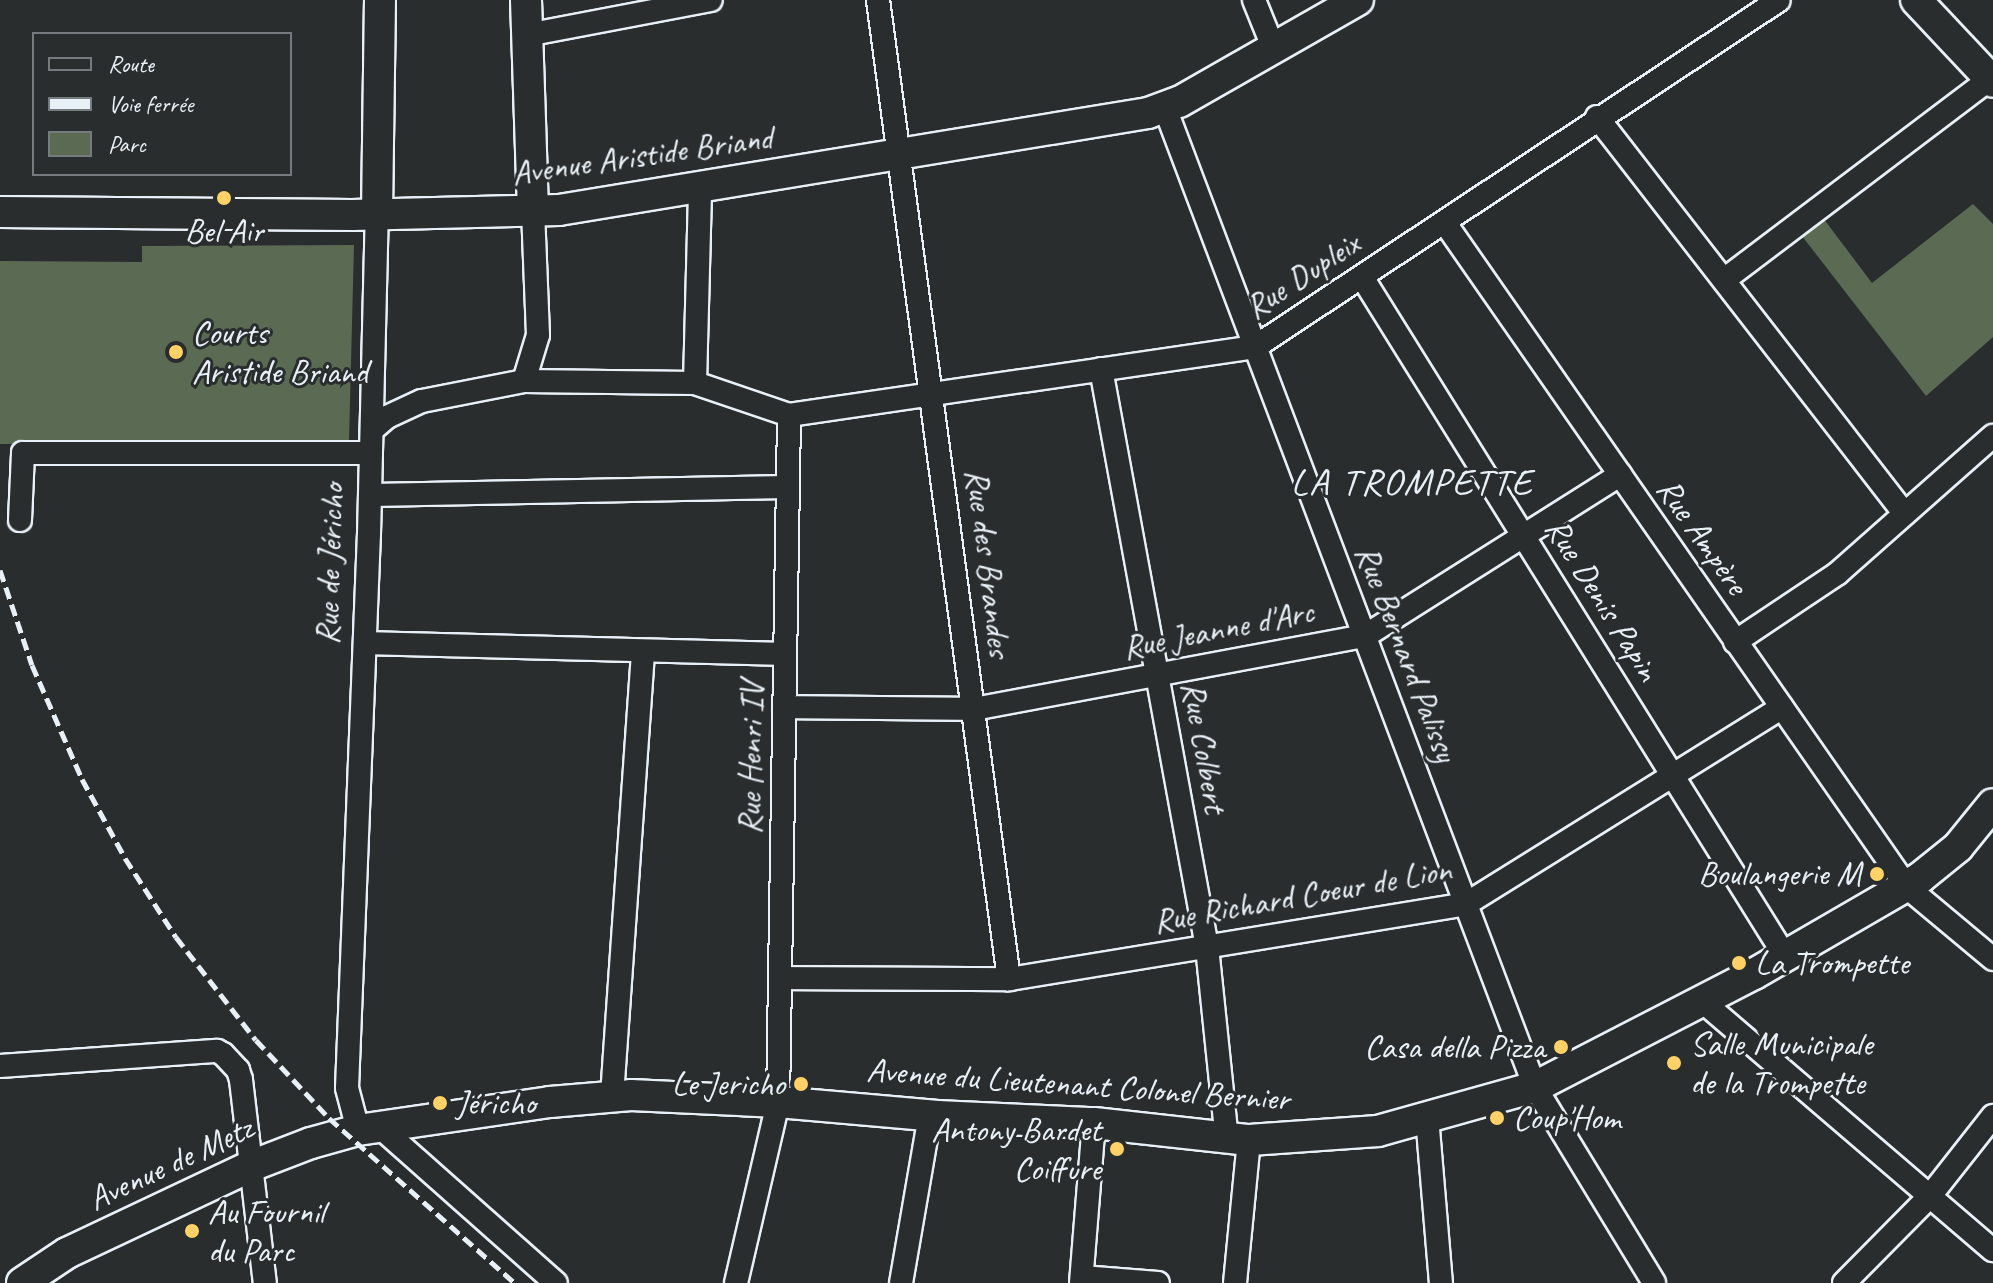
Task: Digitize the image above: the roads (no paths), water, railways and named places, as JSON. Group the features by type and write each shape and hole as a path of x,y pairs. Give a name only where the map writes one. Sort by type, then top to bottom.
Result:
{"street":[{"name":"Rue de Jéricho","path":"369,1128 347,1088 372,430 380,0"},
{"path":"524,381 538,335 526,0"},
{"path":"527,35 711,0"},
{"name":"Rue des Brandes","path":"878,0 1009,979"},
{"path":"1254,0 1273,47"},
{"name":"Avenue Aristide Briand","path":"0,212 533,213 700,188 901,156 1165,108 1358,0"},
{"name":"Rue Dupleix","path":"789,415 1255,347 1445,223 1597,117 1779,0"},
{"path":"1724,280 1992,80 1916,0"},
{"name":"Rue Bernard Palissy","path":"1165,108 1535,1087 1654,1283"},
{"path":"1597,117 1905,514"},
{"path":"695,383 700,188"},
{"name":"Rue Ampère","path":"1445,223 1907,887 1993,959"},
{"name":"Rue Denis Papin","path":"1362,277 1785,956"},
{"name":"Rue Colbert","path":"1101,369 1207,947 1238,1140 1235,1283"},
{"path":"372,430 387,417 422,401 524,381 695,383 789,415"},
{"name":"Rue Henri IV","path":"736,1283 778,1102 789,415"},
{"path":"1735,642 1838,573 1993,436"},
{"path":"20,520 23,453 371,453"},
{"name":"Rue Jeanne d'Arc","path":"784,707 974,709 1365,636 1620,475"},
{"path":"370,495 788,487"},
{"path":"365,643 785,654"},
{"path":"612,1096 643,651"},
{"name":"Rue Richard Coeur de Lion","path":"780,978 1009,979 1466,904 1782,707"},
{"name":"Avenue du Lieutenant Colonel Bernier","path":"369,1128 612,1096 778,1102 930,1115 1094,1123 1238,1140 1378,1131 1535,1087 1702,1001 1907,887 1958,847 1993,804"},
{"path":"1702,1001 1993,1250"},
{"path":"0,1066 217,1051 238,1070 241,1080 265,1283"},
{"path":"901,1283 930,1115"},
{"path":"1844,1283 1930,1196 1993,1116"},
{"path":"1427,1117 1441,1283"},
{"path":"1094,1123 1081,1280 1158,1283"},
{"path":"369,1128 556,1283"},
{"name":"Avenue de Metz","path":"22,1283 67,1253 251,1166 311,1143 369,1128"}],"railway":[{"path":"0,570 32,665 82,779 125,858 176,937 256,1040 329,1118 515,1283"}],"place":[{"name":"Bel Air","path":"224,198"},
{"name":"Courts Aristide Briand","path":"176,352"},
{"name":"Boulangerie M","path":"1877,874"},
{"name":"La Trompette","path":"1739,963"},
{"name":"Casa della Pizza","path":"1561,1047"},
{"name":"Salle Municipale de la Trompette","path":"1674,1063"},
{"name":"Le Jericho","path":"801,1084"},
{"name":"Jéricho","path":"440,1103"},
{"name":"Coup'Hom","path":"1497,1118"},
{"name":"Antony Bardet Coiffure","path":"1117,1149"},
{"name":"Au Fournil du Parc","path":"192,1231"}],"district":[{"name":"LA TROMPETTE","path":"1412,482"}]}
